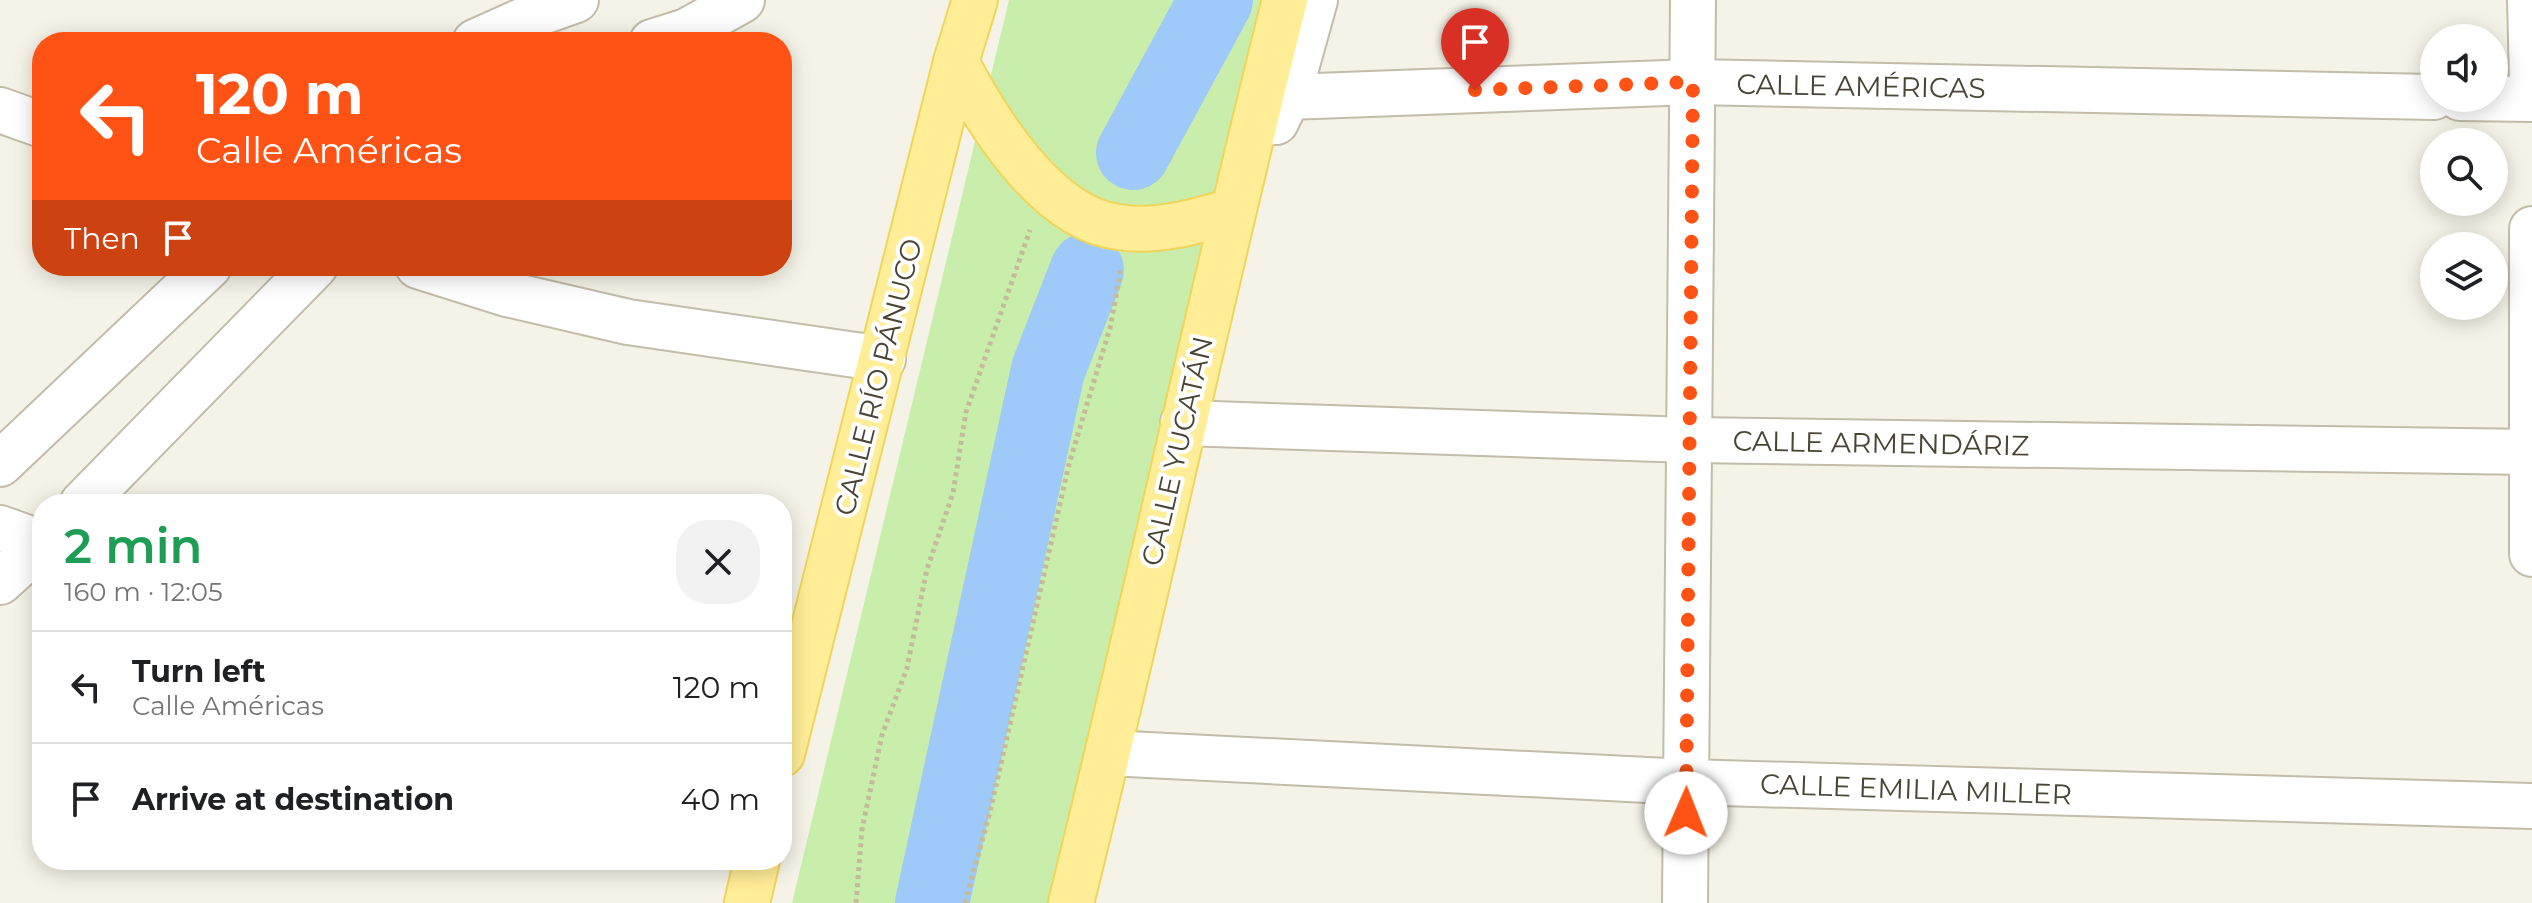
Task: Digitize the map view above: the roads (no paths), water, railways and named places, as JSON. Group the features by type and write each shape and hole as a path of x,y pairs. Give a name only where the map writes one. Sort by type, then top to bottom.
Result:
{"main road":[{"name":"CALLE RÍO PÁNUCO","path":"792,711 956,62 975,0"},
{"name":"CALLE YUCATÁN","path":"1071,903 1232,211 1285,0"},
{"path":"956,62 977,102 1012,151 1050,192 1087,217 1114,227 1133,229 1198,221 1232,211"},
{"path":"747,903 755,870"}],"street":[{"path":"497,32 576,0"},
{"path":"684,32 742,0"},
{"path":"1232,211 1288,97 1315,0"},
{"path":"1685,903 1693,0"},
{"path":"2530,0 2532,80"},
{"name":"CALLE AMÉRICAS","path":"1288,97 1693,82 2420,97"},
{"path":"2508,99 2532,99"},
{"path":"0,110 32,121"},
{"path":"2532,229 2532,554"},
{"path":"0,464 198,276"},
{"path":"92,494 305,276"},
{"path":"450,276 507,294 628,322 883,359"},
{"name":"CALLE ARMENDÁRIZ","path":"1183,423 1690,440 2532,452"},
{"path":"0,528 32,540"},
{"path":"0,582 32,553"},
{"name":"CALLE EMILIA MILLER","path":"1108,753 1687,782 2532,806"}],"waterway":[{"path":"1133,153 1216,0"},
{"path":"932,903 1048,370 1087,270"}]}
